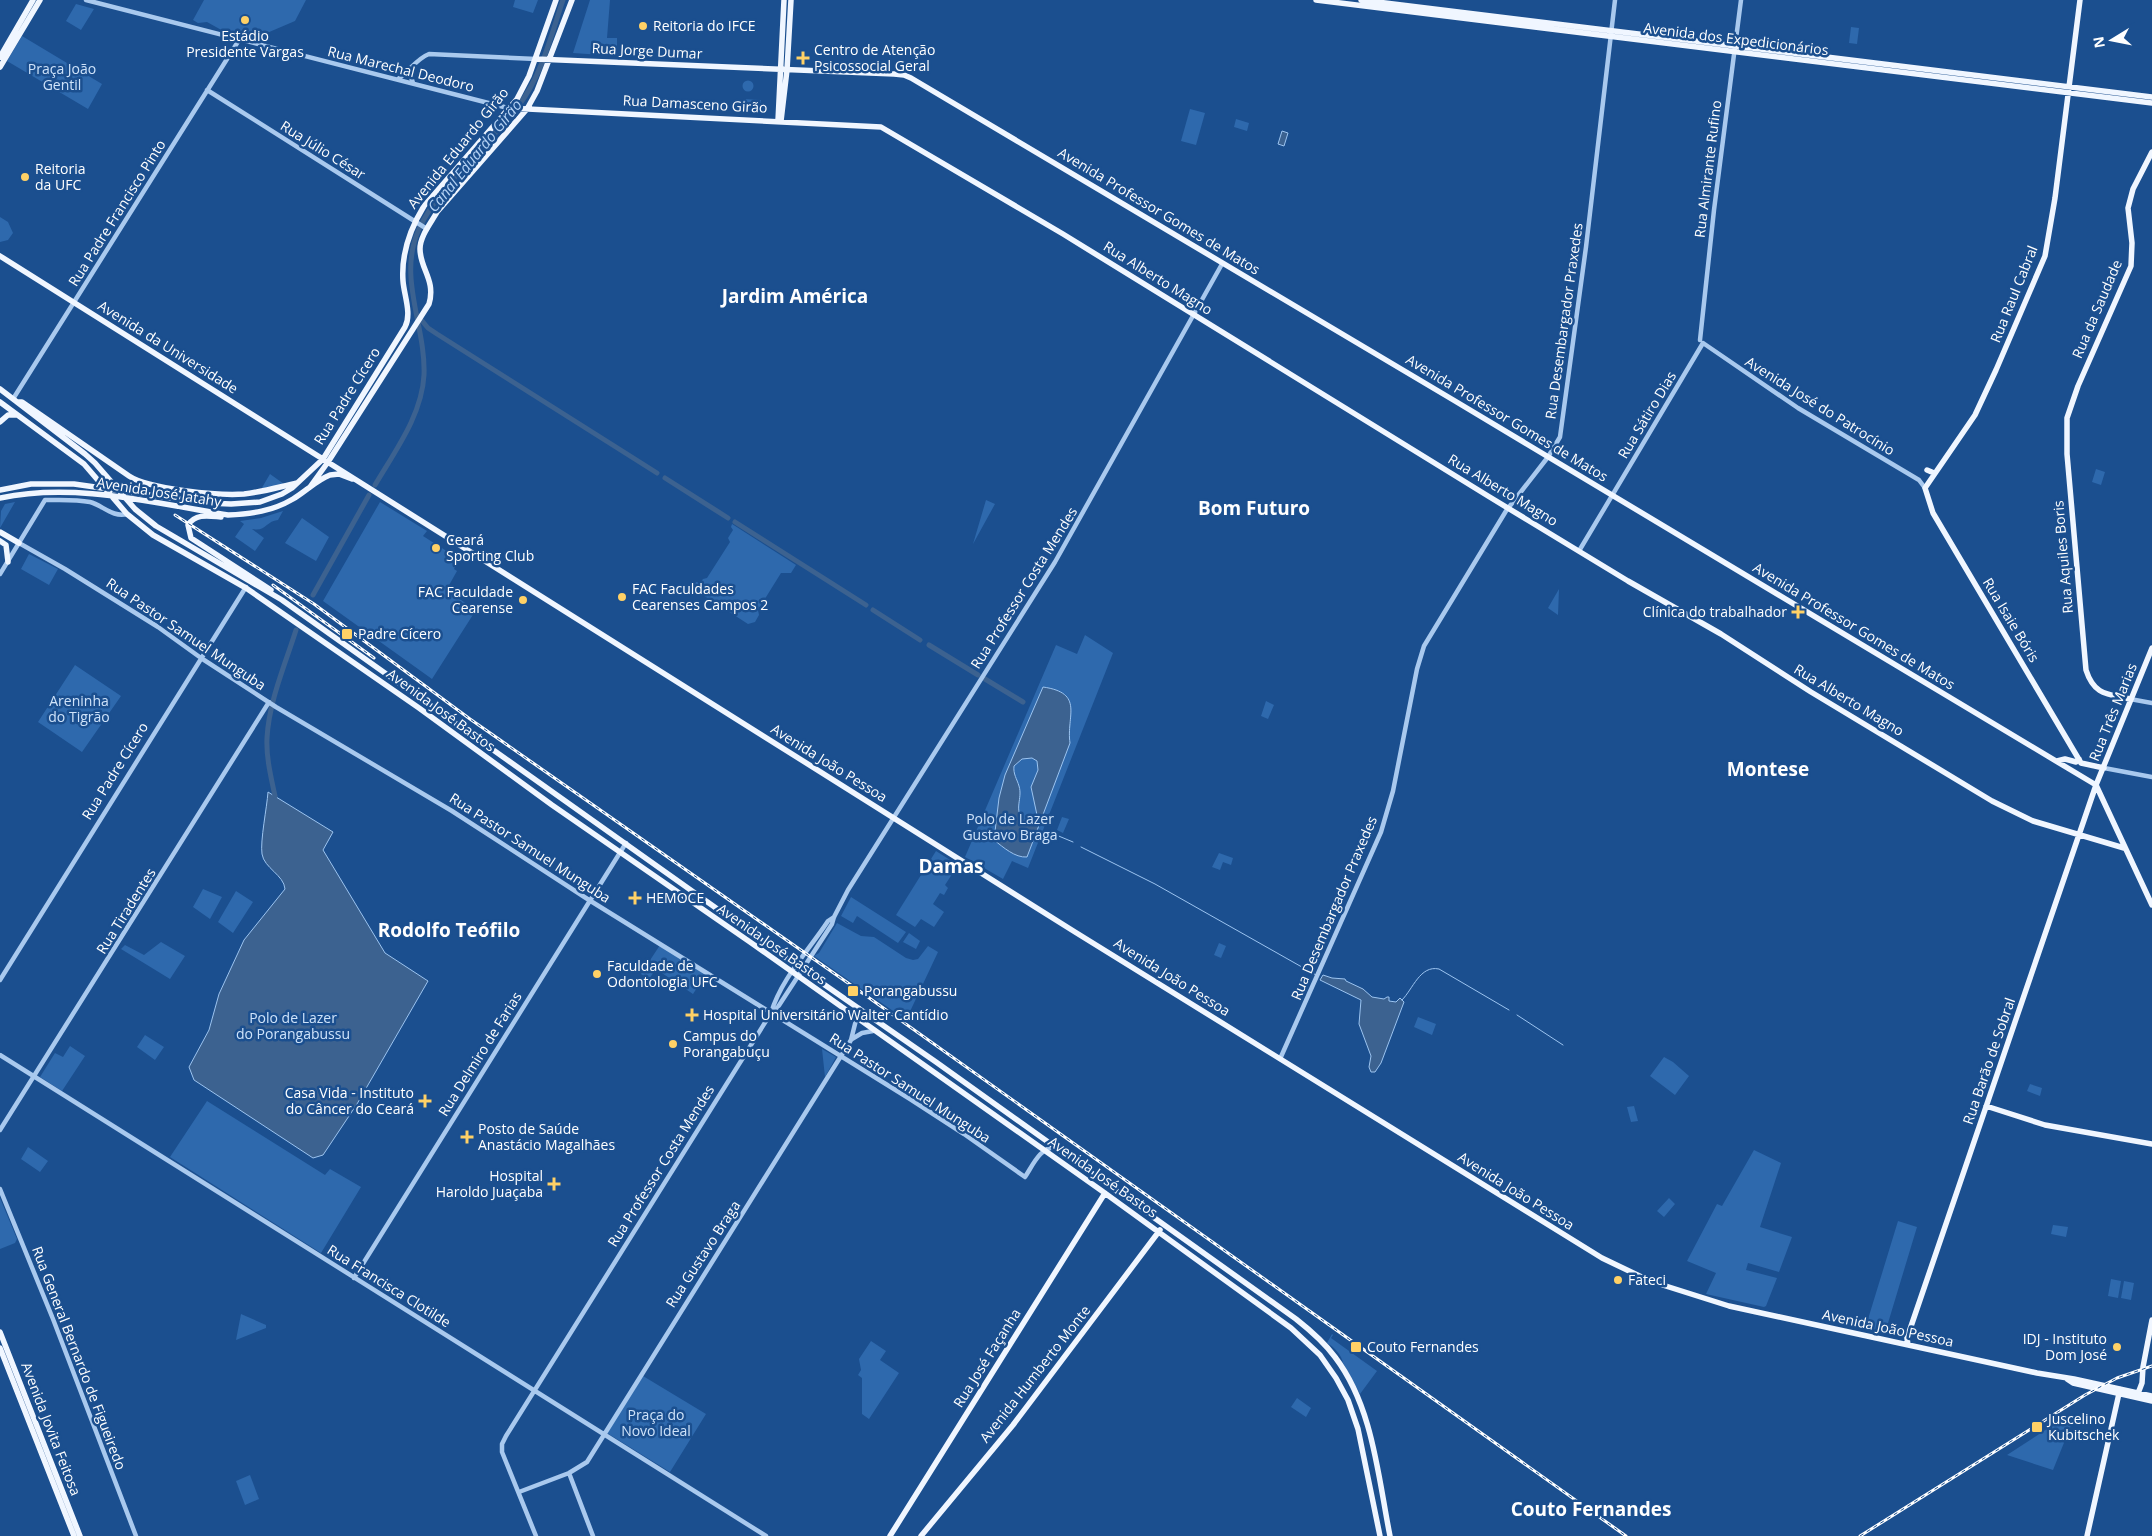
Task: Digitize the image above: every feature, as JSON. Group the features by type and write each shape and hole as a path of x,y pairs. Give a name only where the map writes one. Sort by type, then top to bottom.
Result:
{"main road":[{"path":"0,57 33,0"},
{"path":"0,67 40,0"},
{"name":"Avenida Eduardo Girão","path":"420,317 430,298 430,284 420,251 425,228 527,109 537,91 556,0"},
{"name":"Avenida Eduardo Girão","path":"408,316 402,269 407,242 424,206 514,108 517,98 543,59 572,0"},
{"path":"784,0 784,70"},
{"path":"780,121 791,0"},
{"name":"Avenida dos Expedicionários","path":"1316,0 1611,33"},
{"name":"Avenida dos Expedicionários","path":"1361,0 2069,90 2152,103"},
{"name":"Rua Raul Cabral","path":"1925,488 1975,414 2045,256 2050,237 2080,0"},
{"name":"Rua Jorge Dumar","path":"543,59 904,75"},
{"name":"Avenida Professor Gomes de Matos","path":"904,75 2096,785"},
{"name":"Avenida dos Expedicionários","path":"2069,90 2152,97"},
{"name":"Rua Damasceno Girão","path":"514,108 881,127"},
{"name":"Rua Alberto Magno","path":"881,127 1063,234 1508,508 1720,634 1811,692 1992,801 2033,821 2124,848"},
{"name":"Rua da Saudade","path":"2067,418 2078,386 2131,266 2132,243 2128,208 2133,189 2152,152"},
{"name":"Avenida da Universidade","path":"0,256 325,460"},
{"name":"Rua Padre Cícero","path":"310,487 406,328 408,316"},
{"name":"Rua Padre Cícero","path":"297,483 325,460 420,317"},
{"path":"0,389 15,400 22,402 135,480 141,482 218,494 241,494 276,489 297,483"},
{"name":"Avenida José Bastos","path":"15,400 95,463 135,509 171,536 251,580 282,600 1296,1319 1324,1344 1335,1357 1359,1399 1373,1449 1390,1536"},
{"name":"Avenida José Bastos","path":"0,402 84,464 127,514 153,535 246,588 419,708 873,1031 1159,1231 1291,1328 1320,1355 1336,1378 1354,1414 1380,1536"},
{"path":"0,422 8,414 18,415"},
{"name":"Rua Aquiles Boris","path":"2067,418 2067,454 2086,670 2090,682 2097,690 2130,699"},
{"name":"Avenida João Pessoa","path":"325,460 893,818 1596,1254 1650,1281 1729,1306 2067,1380 2074,1379 2138,1395 2152,1396"},
{"path":"1927,470 1934,473"},
{"name":"Avenida José Jatahy","path":"0,498 44,491 72,492 228,514 259,512 285,503 327,476 335,474 355,479"},
{"name":"Avenida José Jatahy","path":"1,490 42,484 74,484 207,503 231,504 260,502 282,494 297,483"},
{"name":"Rua Isaie Bóris","path":"1925,488 1933,513 2080,761"},
{"path":"228,514 221,517 198,517 190,521 188,529 190,538 234,565 251,580"},
{"path":"0,532 19,543"},
{"path":"0,541 6,546 8,562"},
{"name":"Rua Três Marias","path":"2096,785 2152,648"},
{"path":"2056,761 2065,759 2076,762 2080,761 2104,768"},
{"path":"2096,785 2152,905"},
{"name":"Rua Barão de Sobral","path":"1908,1345 1907,1338 2096,785"},
{"path":"1986,1106 2044,1126 2152,1144"},
{"name":"Rua José Façanha","path":"890,1536 1105,1193"},
{"name":"Avenida Humberto Monte","path":"921,1536 1012,1425 1164,1224"},
{"path":"1231,1284 1237,1276"},
{"path":"2138,1395 2152,1320"},
{"name":"Avenida Jovita Feitosa","path":"0,1332 80,1536"},
{"name":"Avenida Jovita Feitosa","path":"0,1348 74,1536"},
{"path":"2087,1536 2120,1391"},
{"name":"Avenida João Pessoa","path":"2138,1395 2152,1401"},
{"path":"1371,1492 1376,1503 1384,1506"}],"street":[{"name":"Rua Marechal Deodoro","path":"86,0 514,108"},
{"name":"Rua Desembargador Praxedes","path":"1280,1059 1382,832 1390,805 1421,654 1440,618 1508,508 1548,457 1559,438 1586,247 1615,0"},
{"name":"Rua Almirante Rufino","path":"1702,342 1701,315 1740,0"},
{"name":"Rua Padre Francisco Pinto","path":"15,400 74,302 239,40"},
{"name":"Rua Jorge Dumar","path":"398,79 413,67 420,57 429,54 543,59"},
{"path":"413,67 410,77 413,83"},
{"name":"Rua Júlio César","path":"207,90 417,221 425,228"},
{"name":"Rua Professor Costa Mendes","path":"536,1536 502,1452 502,1444 832,924 848,890 1067,542 1222,264"},
{"name":"Avenida José do Patrocínio","path":"1702,342 1798,408 1919,480 1925,488"},
{"name":"Rua Sátiro Dias","path":"1579,551 1702,342"},
{"path":"0,574 45,500 90,502 122,516 127,514"},
{"name":"Rua Pastor Samuel Munguba","path":"19,543 113,598 276,707 452,811 589,900 841,1056 964,1134 1025,1177 1043,1150"},
{"name":"Rua Padre Cícero","path":"0,980 251,580"},
{"path":"2130,699 2152,703"},
{"name":"Rua Tiradentes","path":"0,1130 270,703"},
{"path":"2104,768 2152,777"},
{"name":"Rua Delmiro de Farias","path":"354,1278 626,843"},
{"name":"Rua Gustavo Braga","path":"519,1492 568,1473 587,1462 851,1040 859,1008"},
{"path":"851,1040 862,1032 873,1031"},
{"name":"Rua Francisca Clotilde","path":"0,1055 766,1536"},
{"path":"1043,1150 1056,1147"},
{"name":"Rua General Bernardo de Figueiredo","path":"0,1189 53,1319 136,1536"},
{"path":"568,1473 593,1536"}],"green space":[{"name":"Estádio Presidente Vargas","path":"204,0 306,0 295,21 253,39 225,32 207,22 198,23 193,20"},
{"path":"515,0 538,0 533,13 513,7"},
{"path":"590,0 610,0 607,38 617,38 617,56 573,53"},
{"path":"76,4 94,9 81,30 66,21"},
{"path":"1851,27 1859,28 1857,44 1849,43"},
{"name":"Praça João Gentil","path":"22,36 102,84 88,109 7,61"},
{"path":"748,80 754,86 748,92 742,86"},
{"path":"743,99 761,100 760,111 743,110"},
{"path":"1190,109 1205,113 1196,145 1181,141"},
{"path":"1236,119 1249,123 1247,131 1234,127"},
{"path":"0,217 8,222 13,233 8,240 0,242"},
{"path":"2096,469 2105,472 2101,485 2092,482"},
{"path":"270,474 284,484 260,491"},
{"path":"986,500 995,504 973,544"},
{"path":"15,502 0,528 1,511 5,504"},
{"path":"380,502 427,531 423,536 459,559 454,569 457,571 448,587 460,594 458,598 476,610 432,679 323,601"},
{"path":"283,511 278,520 271,522 263,528 252,529 264,538 255,551 235,537 244,524 240,521 261,518"},
{"path":"302,518 329,537 316,561 285,543"},
{"path":"732,524 796,565 791,573 781,573 758,610 759,615 755,622 748,624 692,588 696,582 700,583 703,579 707,578 730,542 728,538 733,530"},
{"path":"29,554 58,569 49,585 21,569"},
{"path":"1559,589 1558,615 1548,608"},
{"name":"Polo de Lazer Gustavo Braga","path":"1085,635 1113,653 1028,868 1012,861 1003,879 965,857 1056,645 1077,654"},
{"name":"Areninha do Tigrão","path":"75,665 121,696 82,752 38,722"},
{"path":"1266,701 1274,705 1268,719 1261,716"},
{"path":"1062,817 1069,819 1063,833 1057,830"},
{"path":"936,851 958,865 945,885 948,888 944,895 940,893 933,904 944,912 934,927 921,919 915,927 896,915"},
{"path":"1219,853 1233,858 1231,865 1223,862 1220,870 1212,867"},
{"path":"203,889 222,897 210,919 193,907"},
{"path":"236,891 253,902 233,933 218,922"},
{"path":"851,897 906,932 898,943 857,916 853,923 841,916"},
{"path":"837,923 861,936 874,937 906,958 918,959 928,946 938,952 906,1020 814,956 819,953"},
{"path":"909,933 920,941 916,949 903,942"},
{"path":"161,942 185,956 170,979 121,949 125,945 144,955"},
{"path":"1219,943 1226,946 1221,958 1214,955"},
{"path":"660,945 706,974 693,994 656,969 649,979 641,974"},
{"path":"1418,1017 1436,1024 1432,1035 1414,1027"},
{"path":"145,1035 164,1047 155,1060 137,1047"},
{"path":"70,1046 85,1056 62,1091 40,1077 55,1053 63,1057"},
{"path":"822,1049 836,1057 825,1077"},
{"path":"1664,1057 1689,1076 1675,1095 1650,1076"},
{"path":"2030,1084 2042,1088 2040,1096 2027,1091"},
{"path":"207,1101 325,1175 330,1169 361,1187 321,1253 170,1157"},
{"path":"1634,1106 1638,1121 1631,1122 1627,1107"},
{"path":"28,1147 48,1161 40,1172 21,1159"},
{"path":"1754,1150 1781,1163 1760,1227 1792,1237 1779,1272 1748,1263 1746,1270 1777,1278 1764,1307 1706,1294 1716,1273 1687,1261 1717,1204 1722,1206"},
{"path":"0,1198 17,1239 15,1243 0,1249"},
{"path":"1669,1198 1675,1204 1664,1217 1657,1211"},
{"path":"1898,1221 1917,1227 1885,1333 1865,1329"},
{"path":"2053,1225 2068,1227 2066,1237 2051,1234"},
{"path":"2111,1279 2121,1281 2118,1298 2108,1296"},
{"path":"2124,1281 2134,1283 2131,1300 2121,1298"},
{"path":"241,1314 266,1325 266,1328 236,1340"},
{"path":"1332,1334 1331,1338 1377,1371 1360,1394 1339,1354 1327,1343"},
{"path":"871,1341 886,1351 880,1360 899,1373 869,1419 862,1414 862,1378 858,1375 861,1370 859,1359"},
{"name":"Praça do Novo Ideal","path":"643,1376 706,1414 670,1472 607,1433"},
{"path":"1297,1398 1311,1408 1306,1417 1291,1407"},
{"path":"2070,1414 2074,1418 2053,1470 2007,1455"},
{"path":"250,1475 259,1499 245,1505 236,1481"}],"shaded area":[{"path":"1282,131 1288,133 1284,146 1278,144"},
{"path":"1043,687 1064,694 1069,700 1071,707 1070,743 1027,857 1014,854 994,840 999,798 1005,775","holes":["1032,758 1037,761 1038,770 1031,787 1037,815 1036,819 1031,822 1024,821 1019,812 1020,791 1014,766 1022,759"]},
{"name":"Polo de Lazer do Porangabussu","path":"268,792 333,832 323,850 385,953 428,981 357,1104 323,1155 313,1158 194,1080 189,1067 209,1030 219,994 244,940 285,889 284,884 266,863 262,854"},
{"path":"1323,975 1345,979 1363,989 1372,997 1384,999 1389,997 1389,1001 1396,1002 1400,998 1404,1002 1381,1063 1375,1072 1371,1072 1369,1067 1371,1056 1359,1024 1361,1000 1320,980"}],"waterway":[{"name":"Canal Eduardo Girão","path":"375,485 399,446 413,418 422,390 424,375 423,357 411,283 413,247 419,229 439,197 507,120 527,93 540,68 563,0"},
{"path":"418,316 428,328 437,334 657,473"},
{"path":"665,478 728,518"},
{"name":"Canal Eduardo Girão","path":"313,595 369,495"},
{"path":"735,522 866,605"},
{"path":"873,610 920,640"},
{"path":"275,796 267,752 268,724 278,683 296,630"},
{"path":"929,645 978,675"},
{"path":"985,679 1023,702"},
{"path":"1049,832 1073,842"},
{"path":"1081,847 1155,884 1316,975"},
{"path":"1402,1000 1422,974 1432,969 1439,969 1509,1010"},
{"path":"1517,1015 1563,1045"}],"railway":[{"path":"175,515 314,604 470,719 858,990 1626,1536"},
{"path":"273,585 374,658"},
{"path":"1860,1536 2085,1395 2117,1378 2152,1366"}],"place":[{"name":"Estádio Presidente Vargas","path":"245,20"},
{"name":"Reitoria do IFCE","path":"643,26"},
{"name":"Centro de Atenção Psicossocial Geral","path":"803,58"},
{"name":"Reitoria da UFC","path":"25,177"},
{"name":"Ceará Sporting Club","path":"436,548"},
{"name":"FAC Faculdades Cearenses Campos 2","path":"622,597"},
{"name":"FAC Faculdade Cearense","path":"523,600"},
{"name":"Clínica do trabalhador","path":"1798,612"},
{"name":"Padre Cícero","path":"347,634"},
{"name":"HEMOCE","path":"635,898"},
{"name":"Faculdade de Odontologia UFC","path":"597,974"},
{"name":"Porangabussu","path":"853,991"},
{"name":"Hospital Universitário Walter Cantídio","path":"692,1015"},
{"name":"Campus do Porangabuçu","path":"673,1044"},
{"name":"Casa Vida - Instituto do Câncer do Ceará","path":"425,1101"},
{"name":"Posto de Saúde Anastácio Magalhães","path":"467,1137"},
{"name":"Hospital Haroldo Juaçaba","path":"554,1184"},
{"name":"Fateci","path":"1618,1280"},
{"name":"Couto Fernandes","path":"1356,1347"},
{"name":"IDJ - Instituto Dom José","path":"2117,1347"},
{"name":"Juscelino Kubitschek","path":"2037,1427"}],"district":[{"name":"Jardim América","path":"795,296"},
{"name":"Bom Futuro","path":"1254,508"},
{"name":"Montese","path":"1768,769"},
{"name":"Damas","path":"951,866"},
{"name":"Rodolfo Teófilo","path":"449,930"},
{"name":"Couto Fernandes","path":"1591,1509"}]}
